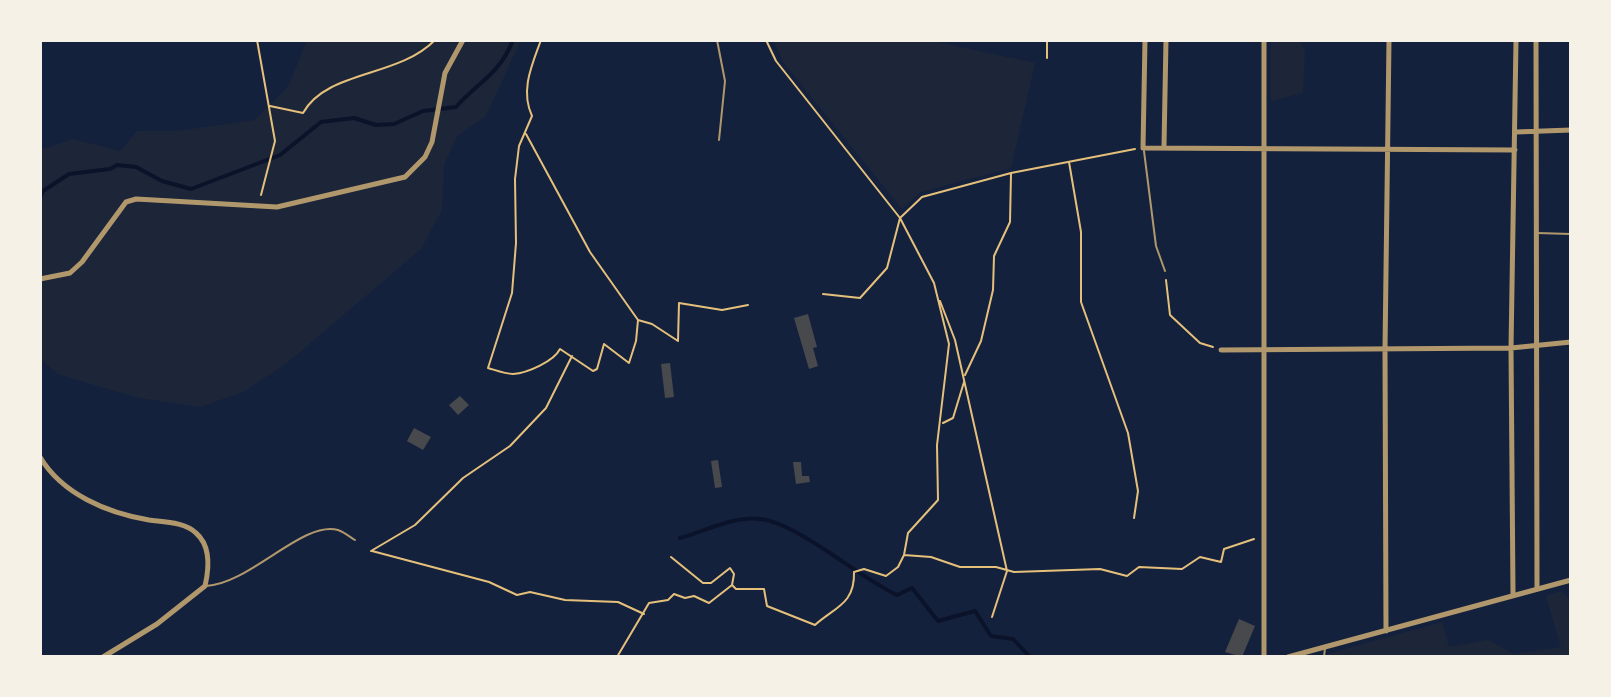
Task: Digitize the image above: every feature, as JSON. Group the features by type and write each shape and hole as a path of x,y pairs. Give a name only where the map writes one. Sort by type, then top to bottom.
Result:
{"street":[{"path":"40,279 70,273 82,262 126,202 136,199 277,207 405,177 425,157 439,115 445,73 463,40"},
{"path":"1145,40 1143,148 1515,150"},
{"path":"1164,146 1166,40"},
{"path":"1264,40 1261,151 1264,657"},
{"path":"1386,631 1385,349 1389,40"},
{"path":"1513,594 1511,348 1516,40"},
{"path":"1536,40 1537,588"},
{"path":"1516,132 1571,130"},
{"path":"1221,350 1511,348 1571,342"},
{"path":"40,457 48,471 75,494 132,517 180,525 196,532 204,543 207,557 205,586 157,624 103,657"},
{"path":"1288,657 1569,580 1571,589"}],"lane":[{"path":"717,40 725,81 719,140"},
{"path":"1143,148 1156,246 1165,271"},
{"path":"1535,233 1571,234"},
{"path":"205,586 223,585 241,577 293,542 317,532 337,529 355,540"},
{"path":"1324,657 1325,647"}],"path":[{"path":"257,40 275,141 258,207"},
{"path":"270,106 303,113 320,91 330,85 388,69 426,49 435,40"},
{"path":"541,40 532,57 526,93 532,116 519,146 515,179 512,293 488,368 511,375 539,367 560,349 593,371 597,369 604,344 629,363 638,320"},
{"path":"766,40 776,61 900,218 937,293 955,340 1007,571 992,617"},
{"path":"1047,40 1047,58"},
{"path":"526,133 590,252 638,320 652,324 678,341 679,303 722,310 748,305"},
{"path":"823,294 860,298 887,268 900,218 922,197 1011,173 1143,148"},
{"path":"1069,161 1081,232 1081,302 1128,433 1138,491 1134,518"},
{"path":"941,424 953,418 964,379 981,341 990,303 994,256 1010,222 1011,173"},
{"path":"1165,271 1170,315 1200,343 1221,350"},
{"path":"732,585 736,589 764,589 767,606 815,625 843,608 854,588 854,572 864,569 886,576 898,567 908,533 938,500 937,445 949,344 937,293"},
{"path":"572,355 546,408 516,440 463,478 415,525 371,551 489,582 517,595 530,592 565,600 618,602 644,614"},
{"path":"904,555 931,557 960,567 1007,571 1100,569 1127,576 1139,567 1182,569 1200,557 1221,562 1224,549 1263,536"},
{"path":"617,657 649,603 668,600 674,594 685,598 694,596 709,603 732,585 734,574 730,568 711,583 703,583 671,557"}],"shaded area":[{"path":"307,40 521,40 486,116 457,136 444,165 442,210 421,249 287,363 243,392 200,407 140,398 58,374 40,359 40,150 73,139 120,151 137,131 176,131 254,120 288,87"},
{"path":"773,40 929,40 1035,63 1011,168 921,192 902,209 783,62"},
{"path":"1271,40 1300,40 1305,51 1303,93 1271,101"},
{"path":"1561,591 1571,601 1571,657 1317,657 1442,622 1449,647 1488,640 1514,654 1561,647 1546,596"}],"building":[{"path":"808,314 817,347 813,348 818,366 809,369 794,318"},
{"path":"670,363 674,397 665,398 661,364"},
{"path":"460,396 469,405 458,415 449,405"},
{"path":"414,428 431,437 423,450 407,441"},
{"path":"718,460 722,487 715,488 711,461"},
{"path":"793,462 801,462 802,476 809,476 810,482 796,484"},
{"path":"1239,619 1255,626 1242,657 1225,652"}],"waterway":[{"path":"40,198 43,191 69,174 110,169 117,165 136,167 162,181 191,189 280,155 321,122 354,118 376,125 394,124 423,111 456,107 495,70 513,40"},
{"path":"680,538 740,520 760,519 775,523 810,540 897,595 912,588 938,621 975,611 991,636 1013,639 1030,657"},
{"path":"1379,657 1430,657"}]}
